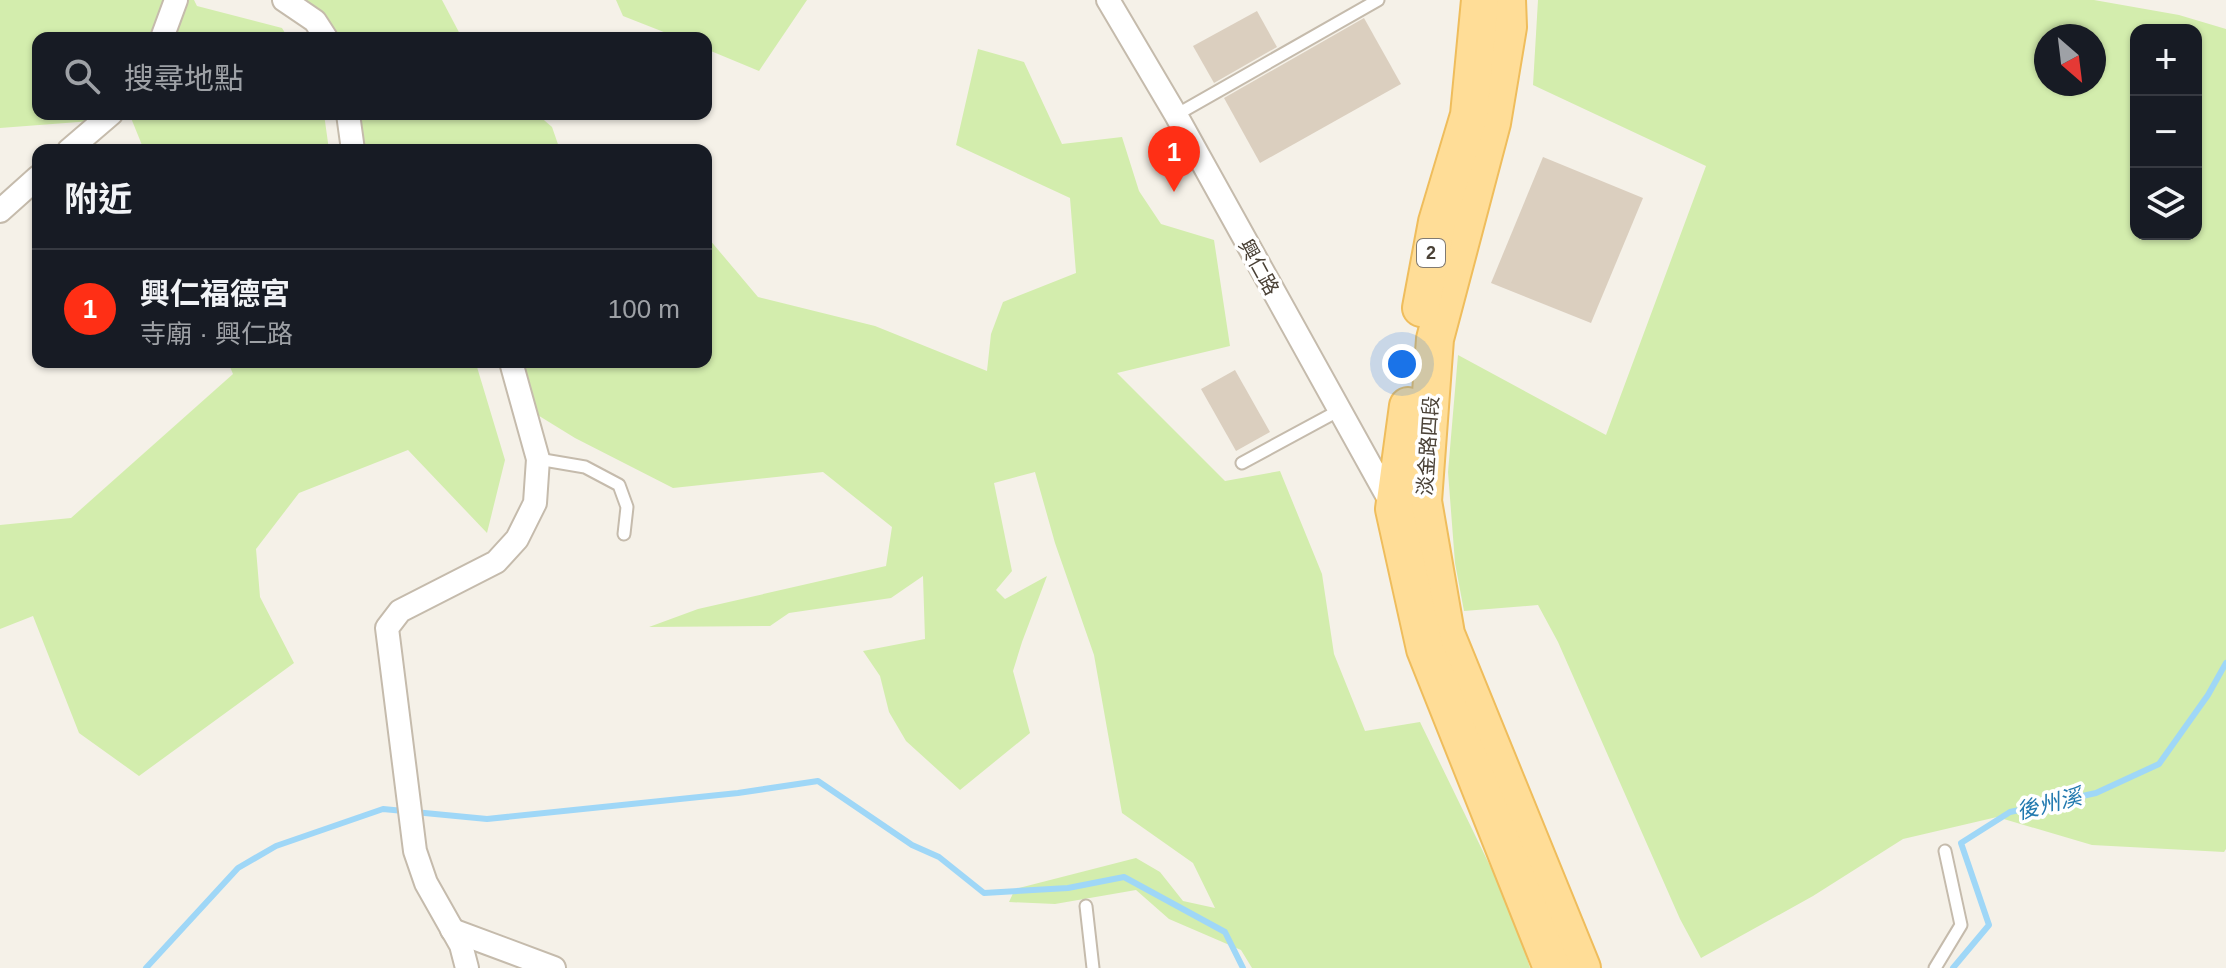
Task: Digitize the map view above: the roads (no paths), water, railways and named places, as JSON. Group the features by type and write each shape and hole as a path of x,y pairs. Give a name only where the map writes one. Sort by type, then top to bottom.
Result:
{"main road":[{"name":"淡金路四段","path":"1480,0 1469,115 1437,222 1419,320 1409,505 1425,649 1552,968"},
{"name":"淡金路四段","path":"1507,0 1508,27 1492,123 1435,339 1409,505 1446,634 1582,968"}],"street":[{"path":"164,32 176,0"},
{"path":"284,0 315,21 322,32"},
{"name":"興仁路","path":"1108,0 1176,115 1338,411 1409,505"},
{"path":"76,144 104,120"},
{"path":"349,120 352,144"},
{"path":"0,211 32,182"},
{"path":"467,968 461,945 426,883 415,851 387,628 400,611 496,562 517,539 535,503 538,459 513,368"},
{"path":"452,930 554,968"}],"lane":[{"path":"1176,115 1378,0"},
{"path":"1242,463 1338,411"},
{"path":"538,459 585,467 619,485 627,507 624,534"},
{"path":"1935,968 1961,925 1945,851"},
{"path":"1086,906 1093,968"}],"waterway":[{"name":"後州溪","path":"1953,968 1989,925 1961,843 2010,812 2096,793 2159,764 2208,695 2226,663"},
{"path":"146,968 238,868 276,846 383,809 487,819 738,793 818,781 912,845 939,857 984,893 1068,888 1124,877 1225,932 1243,968"}],"place":[{"name":"興仁福德宮","path":"1174,192"}]}
